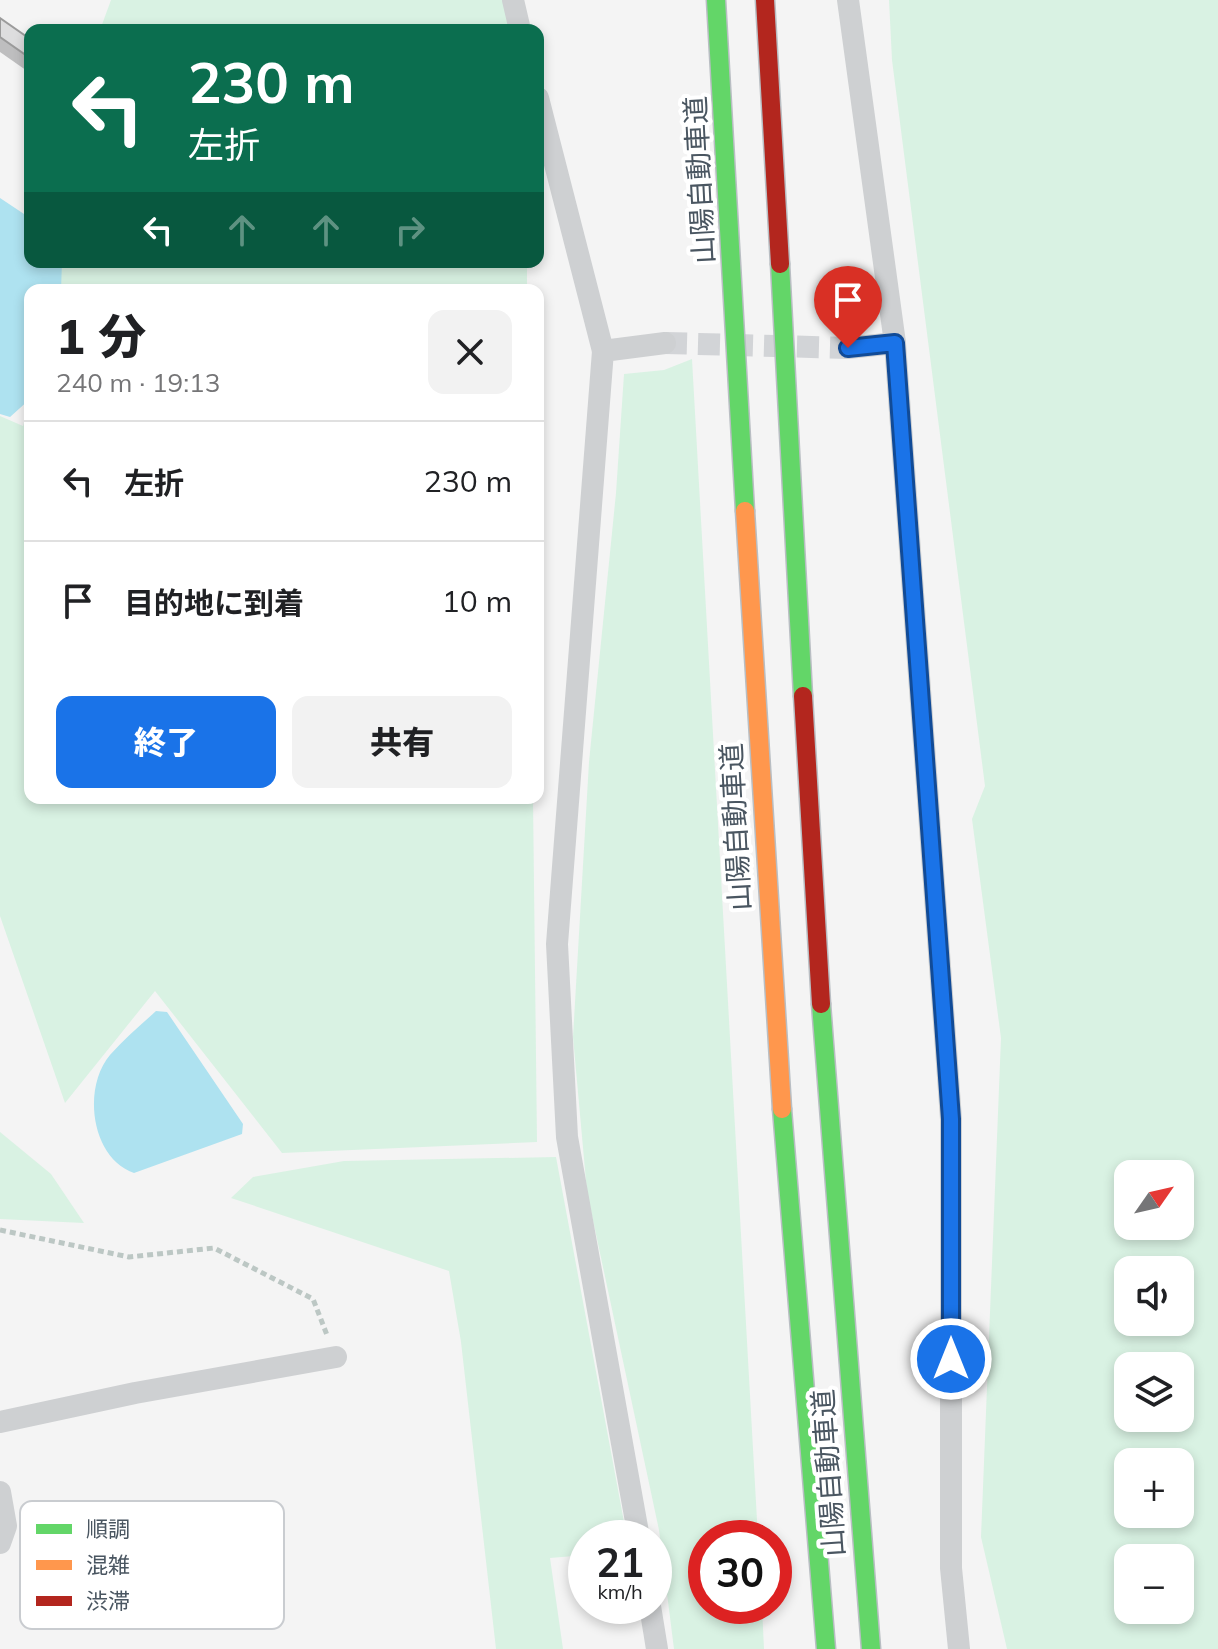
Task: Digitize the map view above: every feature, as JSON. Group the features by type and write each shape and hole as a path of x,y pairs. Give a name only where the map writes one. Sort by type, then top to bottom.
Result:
{"highway":[{"name":"山陽自動車道","path":"716,0 771,970 826,1649"},
{"name":"山陽自動車道","path":"765,0 818,960 871,1649"}],"street":[{"path":"513,0 519,24"},
{"path":"848,0 895,343 951,1119 951,1568 959,1649"},
{"path":"544,121 603,351 557,944 567,1137 636,1520"},
{"path":"603,351 665,343"},
{"path":"848,348 895,343"},
{"path":"0,1422 135,1393 336,1357"},
{"path":"0,1492 6,1526 0,1543"},
{"path":"653,1624 657,1649"}],"path":[{"path":"0,1230 129,1257 214,1248 313,1299 336,1357"}],"green space":[{"path":"111,0 523,0 524,24 102,24"},
{"path":"889,0 1218,0 1218,1649 1007,1649 981,1537 1001,1038 972,819 985,786 892,60"},
{"path":"57,268 527,268 527,284 59,284"},
{"path":"692,359 757,1520 688,1520 688,1624 763,1624 764,1649 674,1649 671,1624 672,1520 657,1520 587,1192 573,1037 589,762 616,493 624,374 664,370"},
{"path":"0,416 23,426 24,423 24,804 533,804 537,1142 282,1153 155,991 65,1103 0,916"},
{"path":"0,1132 51,1174 84,1223 0,1219"},
{"path":"556,1157 624,1520 568,1520 568,1556 550,1558 563,1649 496,1649 461,1342 449,1271 231,1198 253,1177 344,1161"}],"water":[{"path":"0,198 24,214 24,268 62,268 61,284 24,284 24,404 10,417 0,414"},
{"path":"156,1011 167,1012 243,1124 242,1134 134,1173 119,1165 100,1138 95,1121 96,1085 110,1055"}],"building":[{"path":"0,18 24,35 24,54 0,37"}],"tunnel":[{"path":"665,343 848,348"}],"traffic: fast":[{"path":"716,0 745,511"},
{"path":"780,264 803,696"},
{"path":"821,1004 871,1649"},
{"path":"782,1109 826,1649"}],"traffic: slow":[{"path":"745,511 782,1109"}],"traffic: jam":[{"path":"765,0 780,264"},
{"path":"803,696 821,1004"}],"route":[{"path":"848,348 895,343 951,1119 951,1359"}]}
